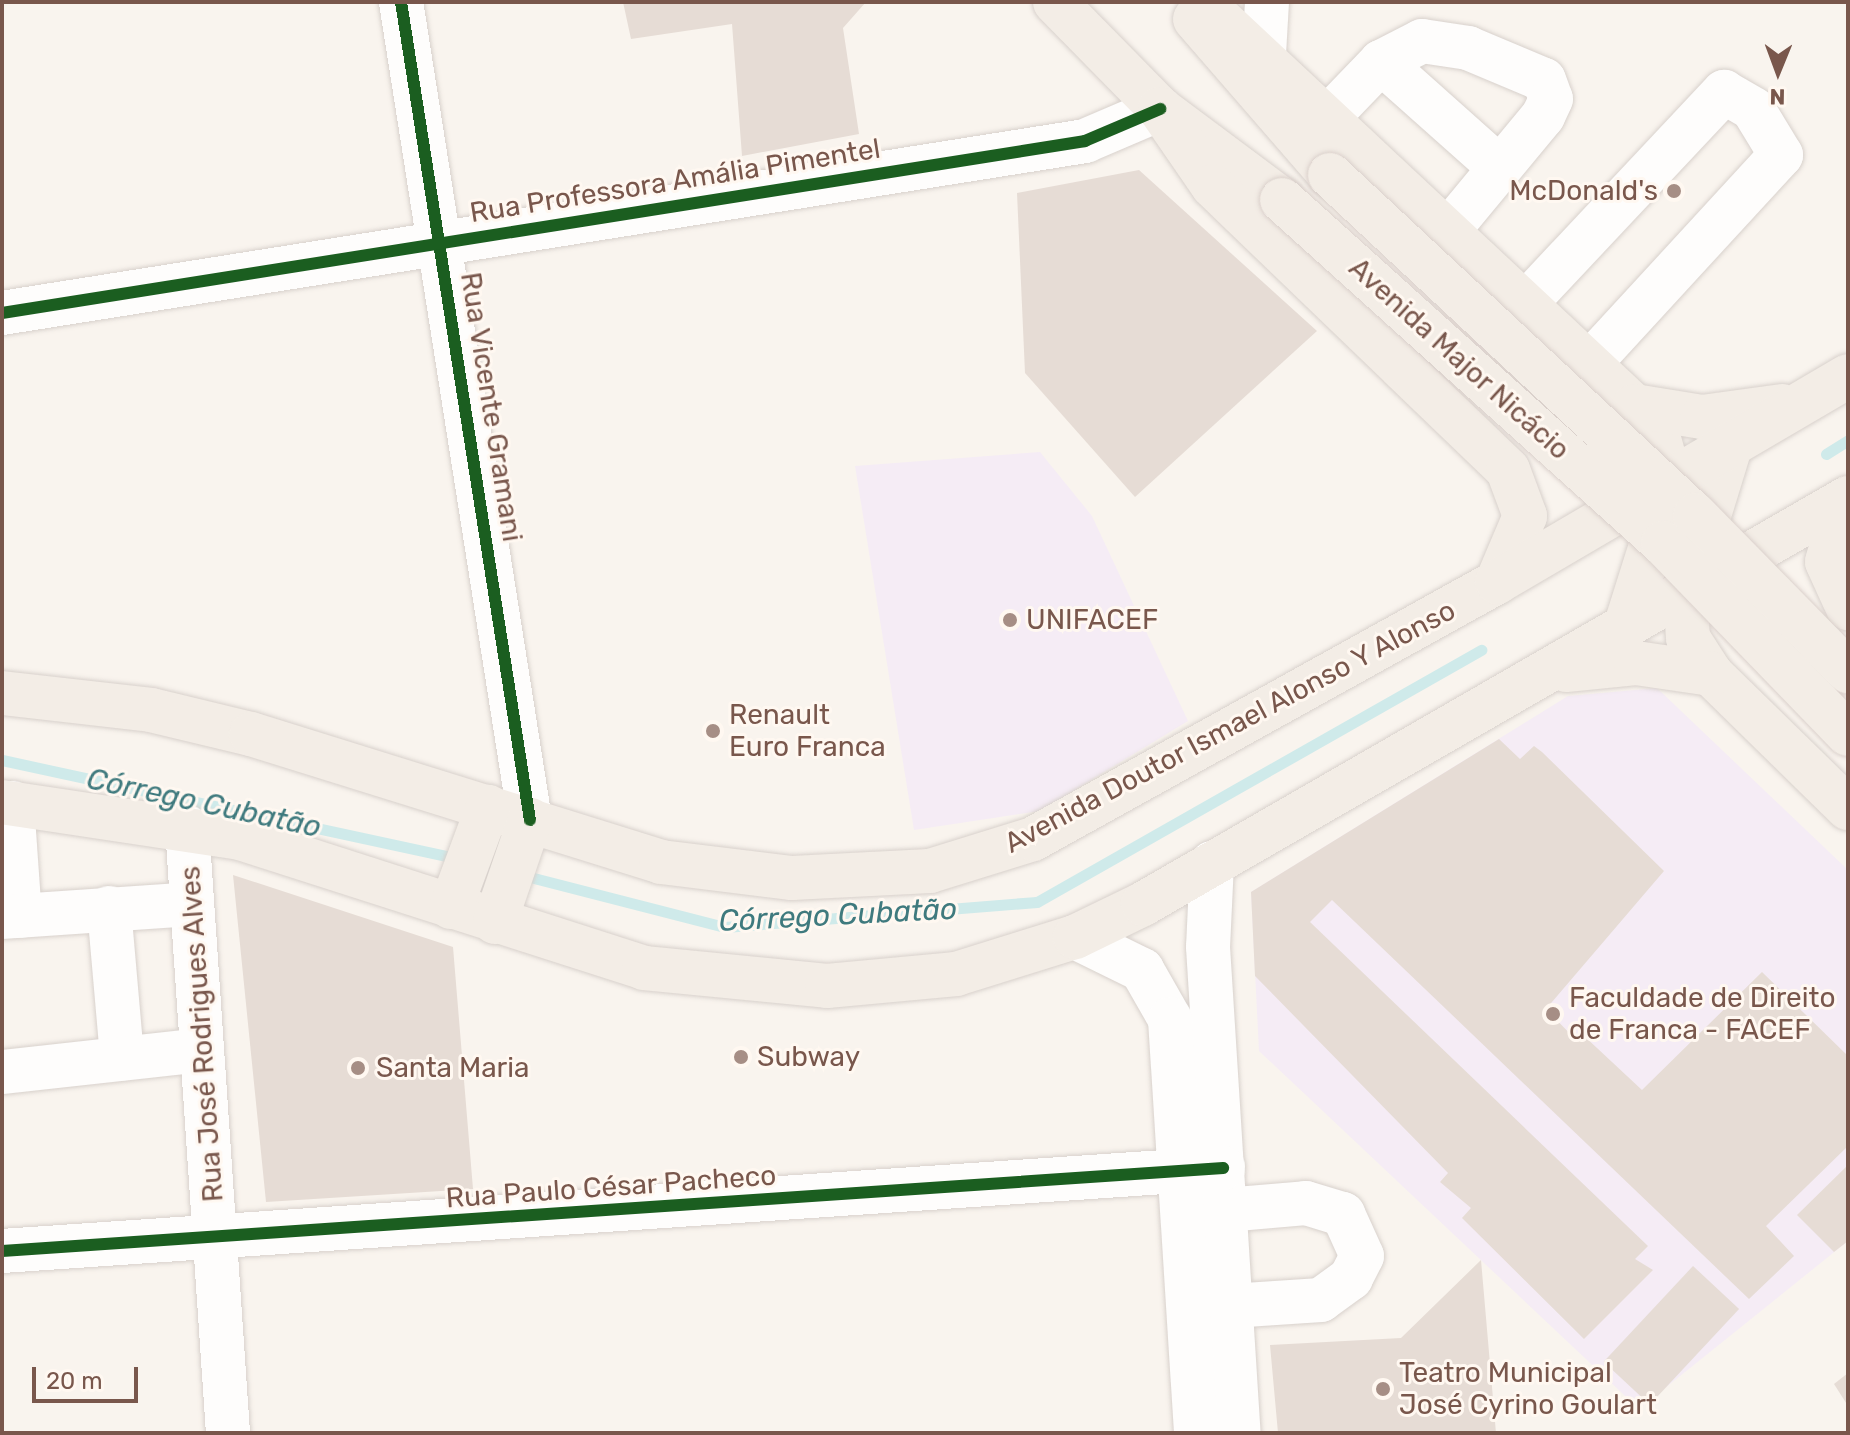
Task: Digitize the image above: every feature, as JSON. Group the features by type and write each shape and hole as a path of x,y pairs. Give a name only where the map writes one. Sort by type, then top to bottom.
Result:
{"main road":[{"name":"Avenida Major Nicácio","path":"1055,2 1160,109 1282,200 1663,543 1848,734"},
{"name":"Avenida Major Nicácio","path":"1209,4 1330,175 1695,515 1848,671"},
{"path":"1209,4 1330,115 1523,306 1634,406 1659,439 1671,482 1625,628"},
{"path":"1160,109 1213,186 1508,470 1525,516 1497,582"},
{"name":"Avenida Doutor Ismael Alonso Y Alonso","path":"2,693 180,717 348,760 526,834 661,862 726,873 870,876 981,859 1045,832 1497,582 1848,376"},
{"path":"1634,406 1702,417 1805,401"},
{"path":"1730,447 1685,593 1688,638 1711,674 1848,808"},
{"path":"7,803 187,827 500,906 644,968 827,986 956,974 1075,937 1548,673 1846,499"},
{"path":"1846,499 1827,562 1848,608"},
{"path":"1548,673 1636,663 1711,674"},
{"path":"456,896 484,819"},
{"path":"500,906 526,834"}],"street":[{"name":"Rua Vicente Gramani","path":"401,2 441,242 526,834"},
{"path":"1264,54 1267,2"},
{"path":"1330,115 1381,62 1422,41 1468,48 1544,80 1551,99 1543,116 1447,232"},
{"path":"1381,62 1499,167"},
{"path":"1523,306 1724,92 1753,109 1781,155 1587,366"},
{"name":"Rua Professora Amália Pimentel","path":"2,313 1085,141 1160,109"},
{"path":"7,803 11,916 192,904"},
{"name":"Rua José Rodrigues Alves","path":"187,827 228,1433"},
{"path":"1212,863 1208,947 1239,1433"},
{"path":"109,908 122,1058"},
{"path":"1075,937 1142,970 1159,991 1170,1019 1196,1433"},
{"path":"2,1072 202,1050"},
{"name":"Rua Paulo César Pacheco","path":"2,1251 1180,1171 1224,1189 1306,1203 1343,1214 1362,1256 1351,1278 1321,1300 1230,1306"}],"shaded area":[{"name":"UNIFACEF","path":"1040,452 1092,516 1188,721 1040,811 914,830 855,466"},
{"name":"Faculdade de Direito de Franca - FACEF","path":"1657,688 1848,870 1848,1241 1639,1409 1259,1051 1251,892 1568,696"}],"building":[{"path":"623,2 866,2 843,28 859,134 742,156 732,24 631,39"},
{"path":"1139,170 1317,331 1135,497 1025,373 1017,193"},
{"path":"1499,739 1520,759 1534,746 1542,752 1664,871 1546,1009 1578,1042 1582,1034 1642,1090 1762,972 1848,1056 1848,1146 1766,1226 1794,1256 1749,1299 1332,900 1310,922 1648,1246 1635,1259 1653,1270 1584,1339 1462,1218 1471,1208 1440,1182 1448,1173 1255,976 1251,892"},
{"name":"Santa Maria","path":"233,875 453,947 473,1189 266,1202"},
{"path":"1848,1165 1848,1241 1834,1252 1797,1215"},
{"name":"Teatro Municipal José Cyrino Goulart","path":"1481,1260 1496,1433 1278,1433 1270,1345 1401,1338"},
{"path":"1693,1266 1739,1309 1650,1405 1604,1362"},
{"path":"1848,1373 1848,1406 1834,1384"}],"waterway":[{"name":"Córrego Cubatão","path":"1826,454 1848,440"},
{"name":"Córrego Cubatão","path":"522,875 725,927 1037,902 1481,650"},
{"name":"Córrego Cubatão","path":"2,760 458,859"}],"cycle path":[{"path":"401,2 530,820"},
{"path":"2,313 1085,141 1160,109"},
{"path":"2,1251 1223,1168"}],"place":[{"name":"McDonald's","path":"1674,191"},
{"name":"UNIFACEF","path":"1010,620"},
{"name":"Renault Euro Franca","path":"713,731"},
{"name":"Faculdade de Direito de Franca - FACEF","path":"1553,1014"},
{"name":"Subway","path":"741,1057"},
{"name":"Santa Maria","path":"358,1068"},
{"name":"Teatro Municipal José Cyrino Goulart","path":"1383,1389"}]}
